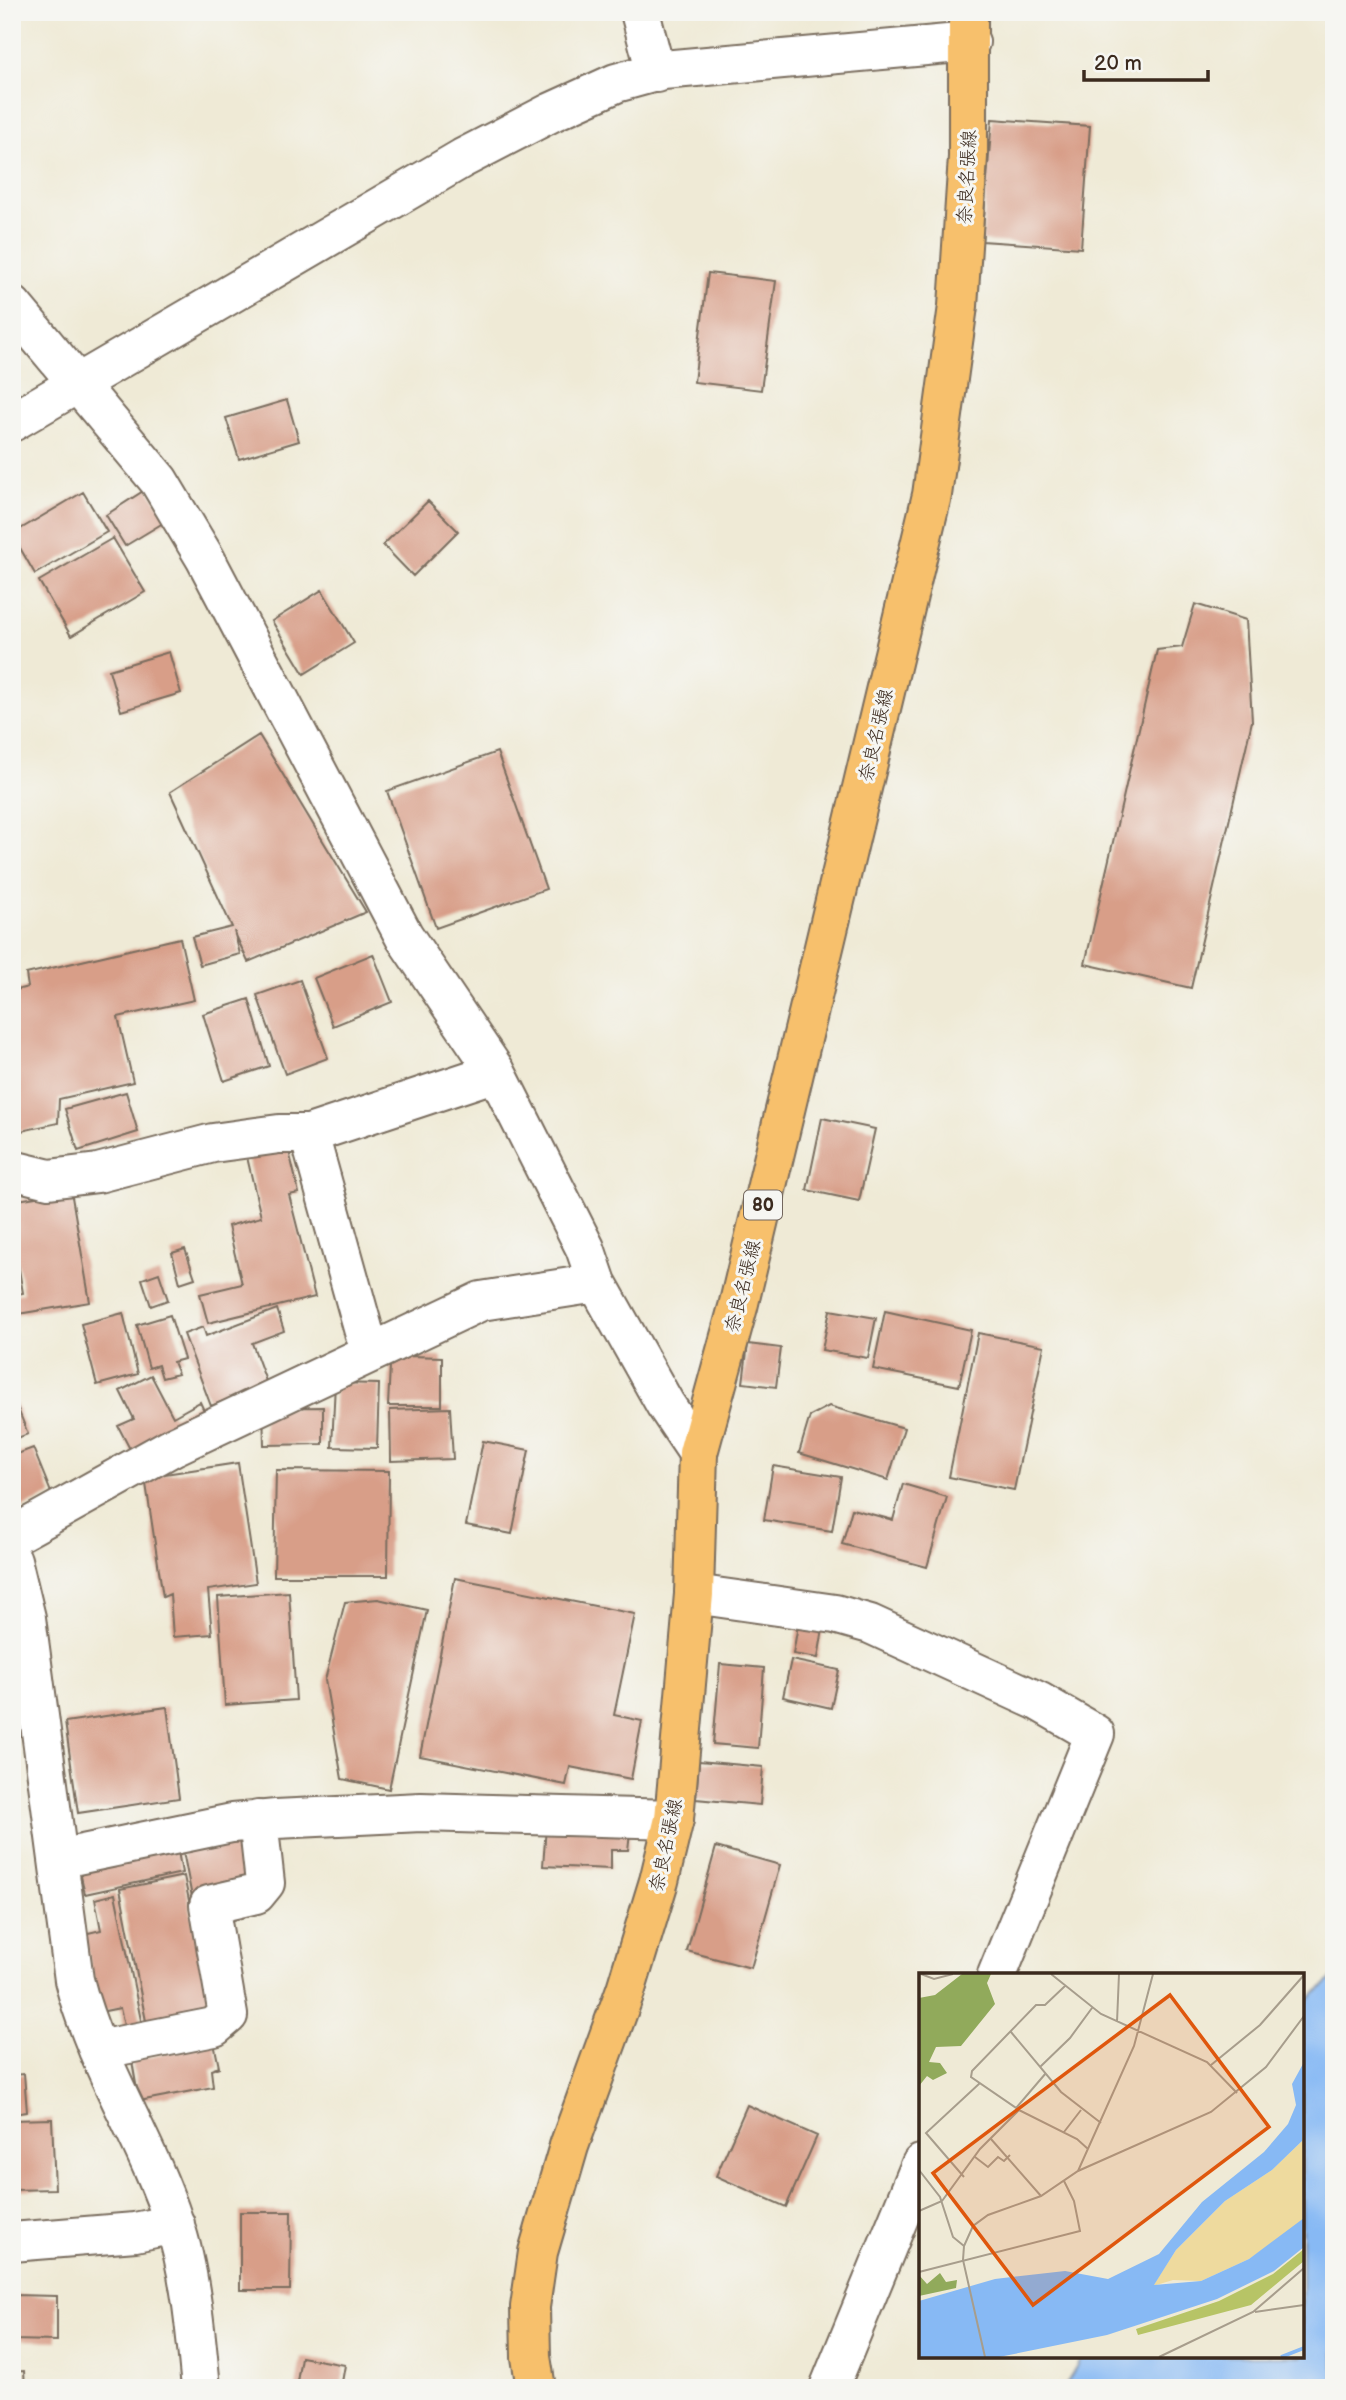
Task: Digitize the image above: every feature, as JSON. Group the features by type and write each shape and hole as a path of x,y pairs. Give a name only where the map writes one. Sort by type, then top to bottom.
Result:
{"main road":[{"name":"奈良名張線","path":"536,2388 531,2357 530,2307 541,2240 569,2146 626,1989 659,1881 674,1819 694,1594 698,1452 738,1307 932,495 958,306 968,157 969,27"}],"street":[{"path":"640,12 656,73"},
{"path":"12,422 463,158 552,111 616,83 656,73 969,27"},
{"path":"12,305 80,383 159,481 243,629 404,936 496,1072 586,1248 597,1283 665,1404 698,1452"},
{"path":"12,1170 49,1179 98,1174 213,1143 279,1134 309,1134 496,1072"},
{"path":"309,1134 364,1332 372,1350"},
{"path":"12,1535 174,1446 372,1350 481,1301 597,1283"},
{"path":"12,1560 26,1618 74,1980 81,2009 175,2224 194,2322 201,2388"},
{"path":"694,1594 835,1615 870,1623 1038,1701 1095,1734 998,1973"},
{"path":"58,1859 232,1822 258,1820 421,1812 674,1819"},
{"path":"98,2050 214,2027 228,2015 209,1905 256,1894 265,1883 258,1820"},
{"path":"829,2388 919,2169"},
{"path":"12,2242 135,2232 175,2224"}],"water":[{"path":"1334,1977 1334,2388 1064,2388 1082,2358 1304,2358 1304,2003"}],"building":[{"path":"992,119 1090,126 1081,248 982,241"},
{"path":"708,273 776,281 761,390 694,382"},
{"path":"287,400 299,441 239,459 226,418"},
{"path":"148,488 168,520 125,546 106,515"},
{"path":"83,492 107,532 35,574 12,534"},
{"path":"428,501 458,531 413,576 383,545"},
{"path":"113,538 145,592 71,636 39,581"},
{"path":"322,590 354,643 304,674 272,621"},
{"path":"1195,604 1246,620 1252,721 1191,988 1085,964 1157,650 1182,647"},
{"path":"169,652 181,693 121,711 109,670"},
{"path":"259,735 366,912 248,962 234,931 240,954 200,965 192,937 232,927 170,792"},
{"path":"497,752 546,889 436,928 387,791"},
{"path":"180,938 194,1000 118,1017 133,1082 59,1099 58,1123 12,1133 12,991 28,987 26,974"},
{"path":"373,954 392,1002 333,1026 314,978"},
{"path":"300,980 328,1058 285,1074 257,995"},
{"path":"249,999 269,1066 224,1081 203,1014"},
{"path":"126,1092 138,1132 78,1151 65,1109"},
{"path":"822,1118 875,1129 859,1201 807,1190"},
{"path":"288,1147 299,1193 289,1195 315,1297 208,1323 200,1294 242,1284 228,1226 261,1217 247,1157"},
{"path":"71,1191 90,1302 12,1315 12,1295 23,1293 12,1228 12,1201"},
{"path":"185,1249 195,1278 180,1283 172,1253"},
{"path":"159,1273 168,1300 151,1306 142,1279"},
{"path":"277,1309 284,1331 252,1343 267,1384 211,1406 184,1334 203,1327 206,1336"},
{"path":"830,1310 876,1318 868,1358 822,1350"},
{"path":"885,1311 971,1330 959,1386 873,1369"},
{"path":"123,1313 138,1374 97,1385 81,1324"},
{"path":"170,1315 184,1359 173,1362 178,1374 162,1378 158,1365 149,1368 137,1325"},
{"path":"978,1333 1044,1346 1014,1490 949,1477"},
{"path":"748,1344 781,1348 776,1387 743,1383"},
{"path":"410,1356 442,1357 442,1406 388,1406 390,1366"},
{"path":"151,1375 173,1417 200,1402 206,1415 132,1453 118,1426 134,1419 120,1391"},
{"path":"335,1383 379,1384 377,1448 332,1447"},
{"path":"16,1404 28,1434 12,1440 12,1405"},
{"path":"829,1406 904,1428 888,1480 799,1453 810,1416"},
{"path":"323,1407 323,1444 264,1445 263,1408"},
{"path":"450,1408 453,1459 391,1461 390,1410"},
{"path":"483,1441 529,1450 512,1534 466,1525"},
{"path":"33,1448 52,1495 12,1512 12,1456"},
{"path":"238,1463 256,1583 208,1590 212,1634 173,1637 170,1594 163,1597 145,1477"},
{"path":"773,1466 841,1477 832,1531 764,1520"},
{"path":"276,1470 389,1471 388,1576 274,1576"},
{"path":"903,1484 947,1497 927,1567 842,1544 852,1509 893,1520"},
{"path":"455,1578 635,1614 614,1715 642,1721 631,1779 570,1767 566,1785 420,1756"},
{"path":"289,1592 296,1700 225,1705 218,1597"},
{"path":"378,1599 427,1610 389,1789 342,1779 325,1680 345,1602"},
{"path":"798,1625 823,1629 818,1658 793,1654"},
{"path":"12,1660 27,1735 12,1737"},
{"path":"791,1660 839,1670 831,1708 783,1697"},
{"path":"720,1664 764,1668 758,1748 713,1744"},
{"path":"167,1707 179,1798 78,1813 65,1722"},
{"path":"699,1761 763,1767 760,1805 696,1799"},
{"path":"546,1827 630,1832 628,1850 611,1850 611,1869 543,1866"},
{"path":"247,1834 256,1884 192,1897 182,1846"},
{"path":"177,1846 182,1873 85,1894 79,1867"},
{"path":"716,1847 780,1865 751,1968 687,1951"},
{"path":"184,1876 211,2008 146,2021 120,1889"},
{"path":"115,1894 142,2025 125,2030 120,2008 100,2012 84,1934 101,1930 95,1899"},
{"path":"214,2043 219,2067 211,2070 213,2087 139,2101 132,2061"},
{"path":"24,2074 27,2112 12,2114 12,2075"},
{"path":"747,2105 817,2136 786,2207 716,2176"},
{"path":"52,2119 55,2189 12,2190 12,2120"},
{"path":"240,2212 291,2212 290,2290 240,2290"},
{"path":"12,2295 57,2296 57,2341 12,2340"},
{"path":"301,2357 345,2365 341,2388 296,2388"},
{"path":"24,2371 25,2388 12,2388 12,2372"}]}
